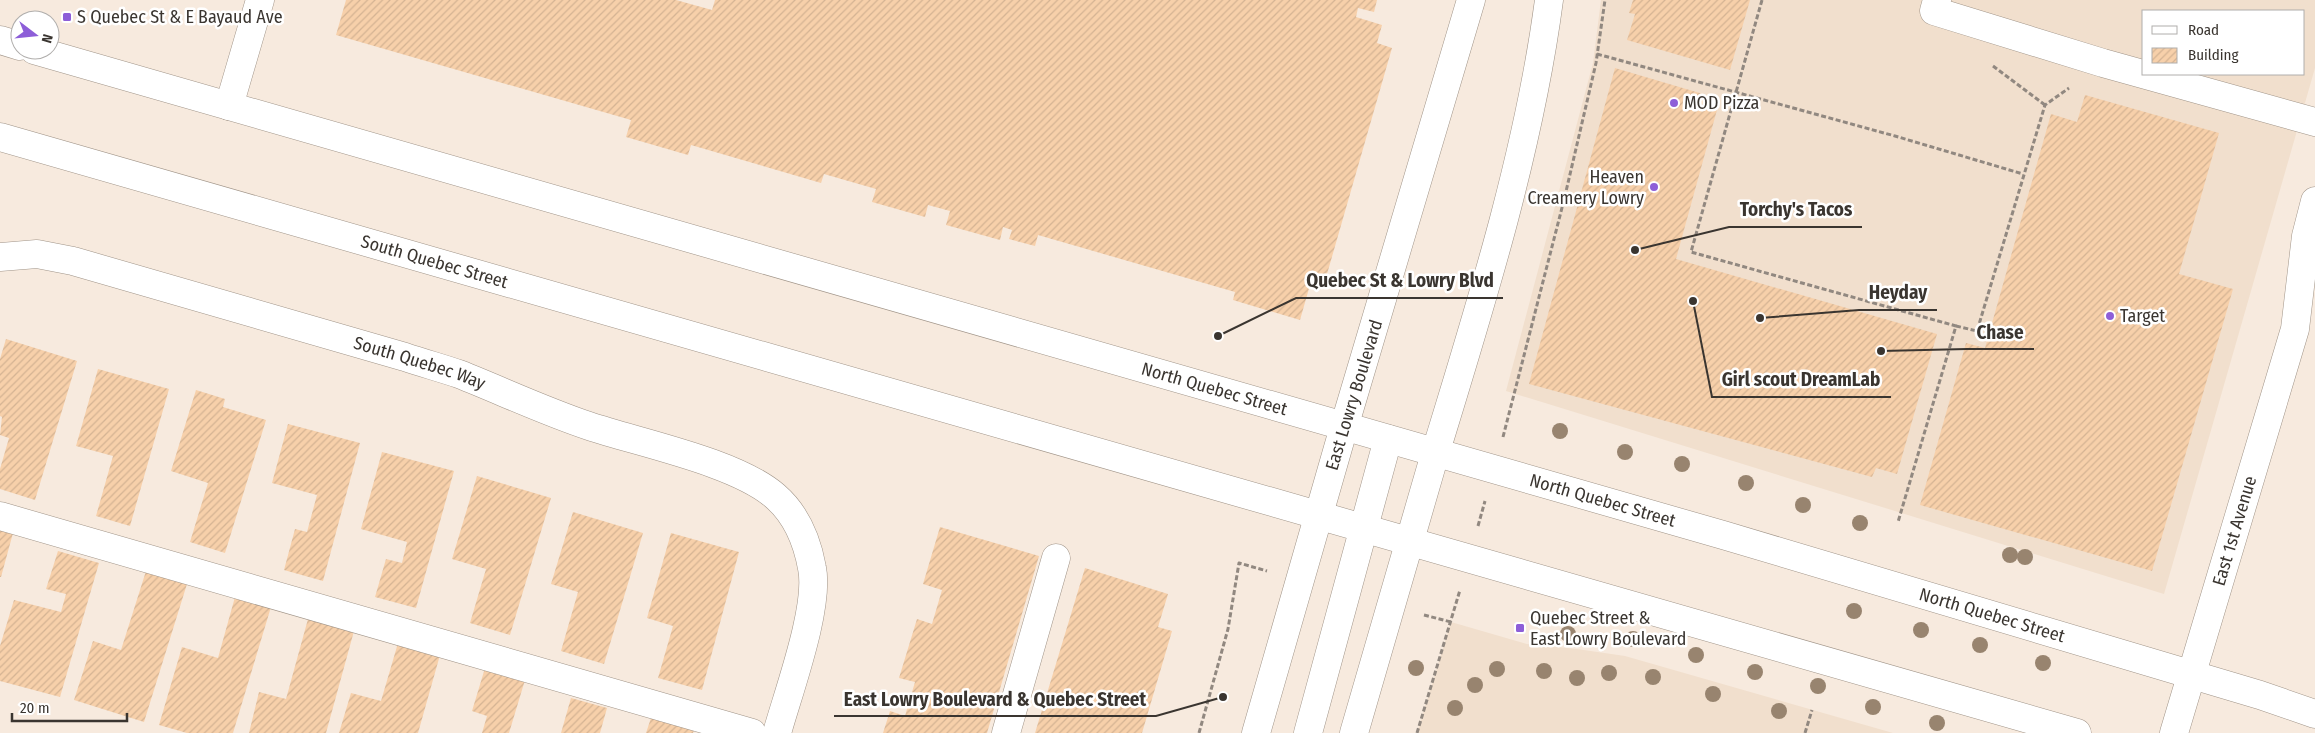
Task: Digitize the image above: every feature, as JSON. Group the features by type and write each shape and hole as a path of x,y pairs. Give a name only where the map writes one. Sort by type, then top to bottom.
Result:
{"main road":[{"path":"60,57 229,106 260,0"},
{"name":"East Lowry Boulevard","path":"1256,733 1344,427 1471,0"},
{"path":"1354,733 1500,228 1537,72 1549,0"},
{"path":"1937,0 1934,11 2142,72"},
{"path":"2152,75 2315,122"},
{"name":"North Quebec Street","path":"229,106 890,295 1435,454 1718,533 2191,676 2260,695 2315,714"},
{"name":"South Quebec Street","path":"0,137 1318,516"},
{"name":"East 1st Avenue","path":"2174,733 2295,329 2306,236 2315,201"},
{"name":"South Quebec Way","path":"0,257 37,254 73,261 458,374 554,414 708,462 746,477 774,494 793,513 805,541 813,570 812,599 807,628 777,733"},
{"name":"East 1st Avenue","path":"2295,329 2315,291"},
{"path":"1308,733 1388,439"},
{"path":"0,516 752,733"},
{"path":"1318,516 2077,733"},
{"path":"1006,733 1056,558"}],"path":[{"path":"1418,733 1515,398 1564,200 1597,54 1605,0"},
{"path":"1762,0 1691,252 1956,326 1976,331 2045,105 2073,84"},
{"path":"1597,54 1895,136 2023,174"},
{"path":"1898,522 1956,326"},
{"path":"1199,733 1228,629 1239,563"},
{"path":"1805,733 1812,710"}],"shaded area":[{"path":"1601,0 2315,0 2315,68 2164,594 1506,391 1593,63"},
{"path":"1451,622 1527,644 1625,656 1893,733 1417,733"}],"building":[{"path":"346,0 676,0 712,10 715,0 1377,0 1374,12 1358,8 1356,17 1382,25 1377,43 1392,48 1323,288 1310,285 1300,320 1233,300 1235,292 1038,235 1035,246 1009,239 1012,230 1003,227 1000,240 946,225 950,211 928,205 925,217 872,202 876,189 824,174 821,183 691,145 688,155 626,137 631,120 336,35"},
{"path":"1633,0 1750,0 1730,70 1627,40 1635,14 1629,13"},
{"path":"1615,68 1720,99 1676,259 1937,334 1897,474 1876,468 1872,477 1529,384"},
{"name":"Target","path":"2085,95 2219,133 2179,274 2233,289 2152,571 1920,505 1966,343 1985,348 2051,114 2077,122"},
{"path":"6,339 77,361 35,500 0,489 0,469 9,438 0,435 2,417 0,416 0,359"},
{"path":"98,369 169,389 130,526 96,516 113,456 76,446"},
{"path":"196,390 225,399 223,407 266,420 225,553 190,542 208,483 171,471"},
{"path":"288,424 360,443 323,581 284,570 295,529 307,532 317,495 272,483"},
{"path":"382,452 454,471 416,608 375,597 386,559 402,563 407,542 361,529"},
{"path":"477,476 551,498 510,635 470,623 486,569 452,559"},
{"path":"573,512 643,533 604,664 561,651 578,592 551,584"},
{"path":"940,527 1039,556 987,733 883,733 890,711 905,716 915,682 899,678 917,619 932,624 942,590 923,584"},
{"path":"0,529 13,533 1,577 0,577"},
{"path":"671,533 739,552 702,690 658,678 673,626 647,618"},
{"path":"58,551 99,563 60,697 0,681 0,646 14,600 61,612 66,594 46,589"},
{"path":"1085,568 1168,594 1158,627 1172,631 1142,733 1035,733"},
{"path":"146,571 187,584 144,722 74,700 93,641 121,650"},
{"path":"235,597 271,607 233,733 187,733 159,725 182,647 218,658"},
{"path":"308,619 354,631 326,733 249,733 259,692 286,699"},
{"path":"398,643 440,655 418,733 339,733 351,693 381,701"},
{"path":"485,668 525,680 509,733 482,733 487,716 472,711"},
{"path":"571,698 607,708 600,733 561,733"},
{"path":"652,715 695,728 693,733 646,733"}],"place":[{"name":"S Quebec St & E Bayaud Ave","path":"67,17"},
{"name":"MOD Pizza","path":"1674,103"},
{"name":"Heaven Creamery Lowry","path":"1654,187"},
{"name":"Torchy's Tacos","path":"1635,250"},
{"name":"Girl scout DreamLab","path":"1693,301"},
{"name":"Target","path":"2110,316"},
{"name":"Heyday","path":"1760,318"},
{"name":"Quebec St & Lowry Blvd","path":"1218,336"},
{"name":"Chase","path":"1881,351"},
{"name":"Quebec Street & East Lowry Boulevard","path":"1520,628"},
{"name":"East Lowry Boulevard & Quebec Street","path":"1223,697"}]}
